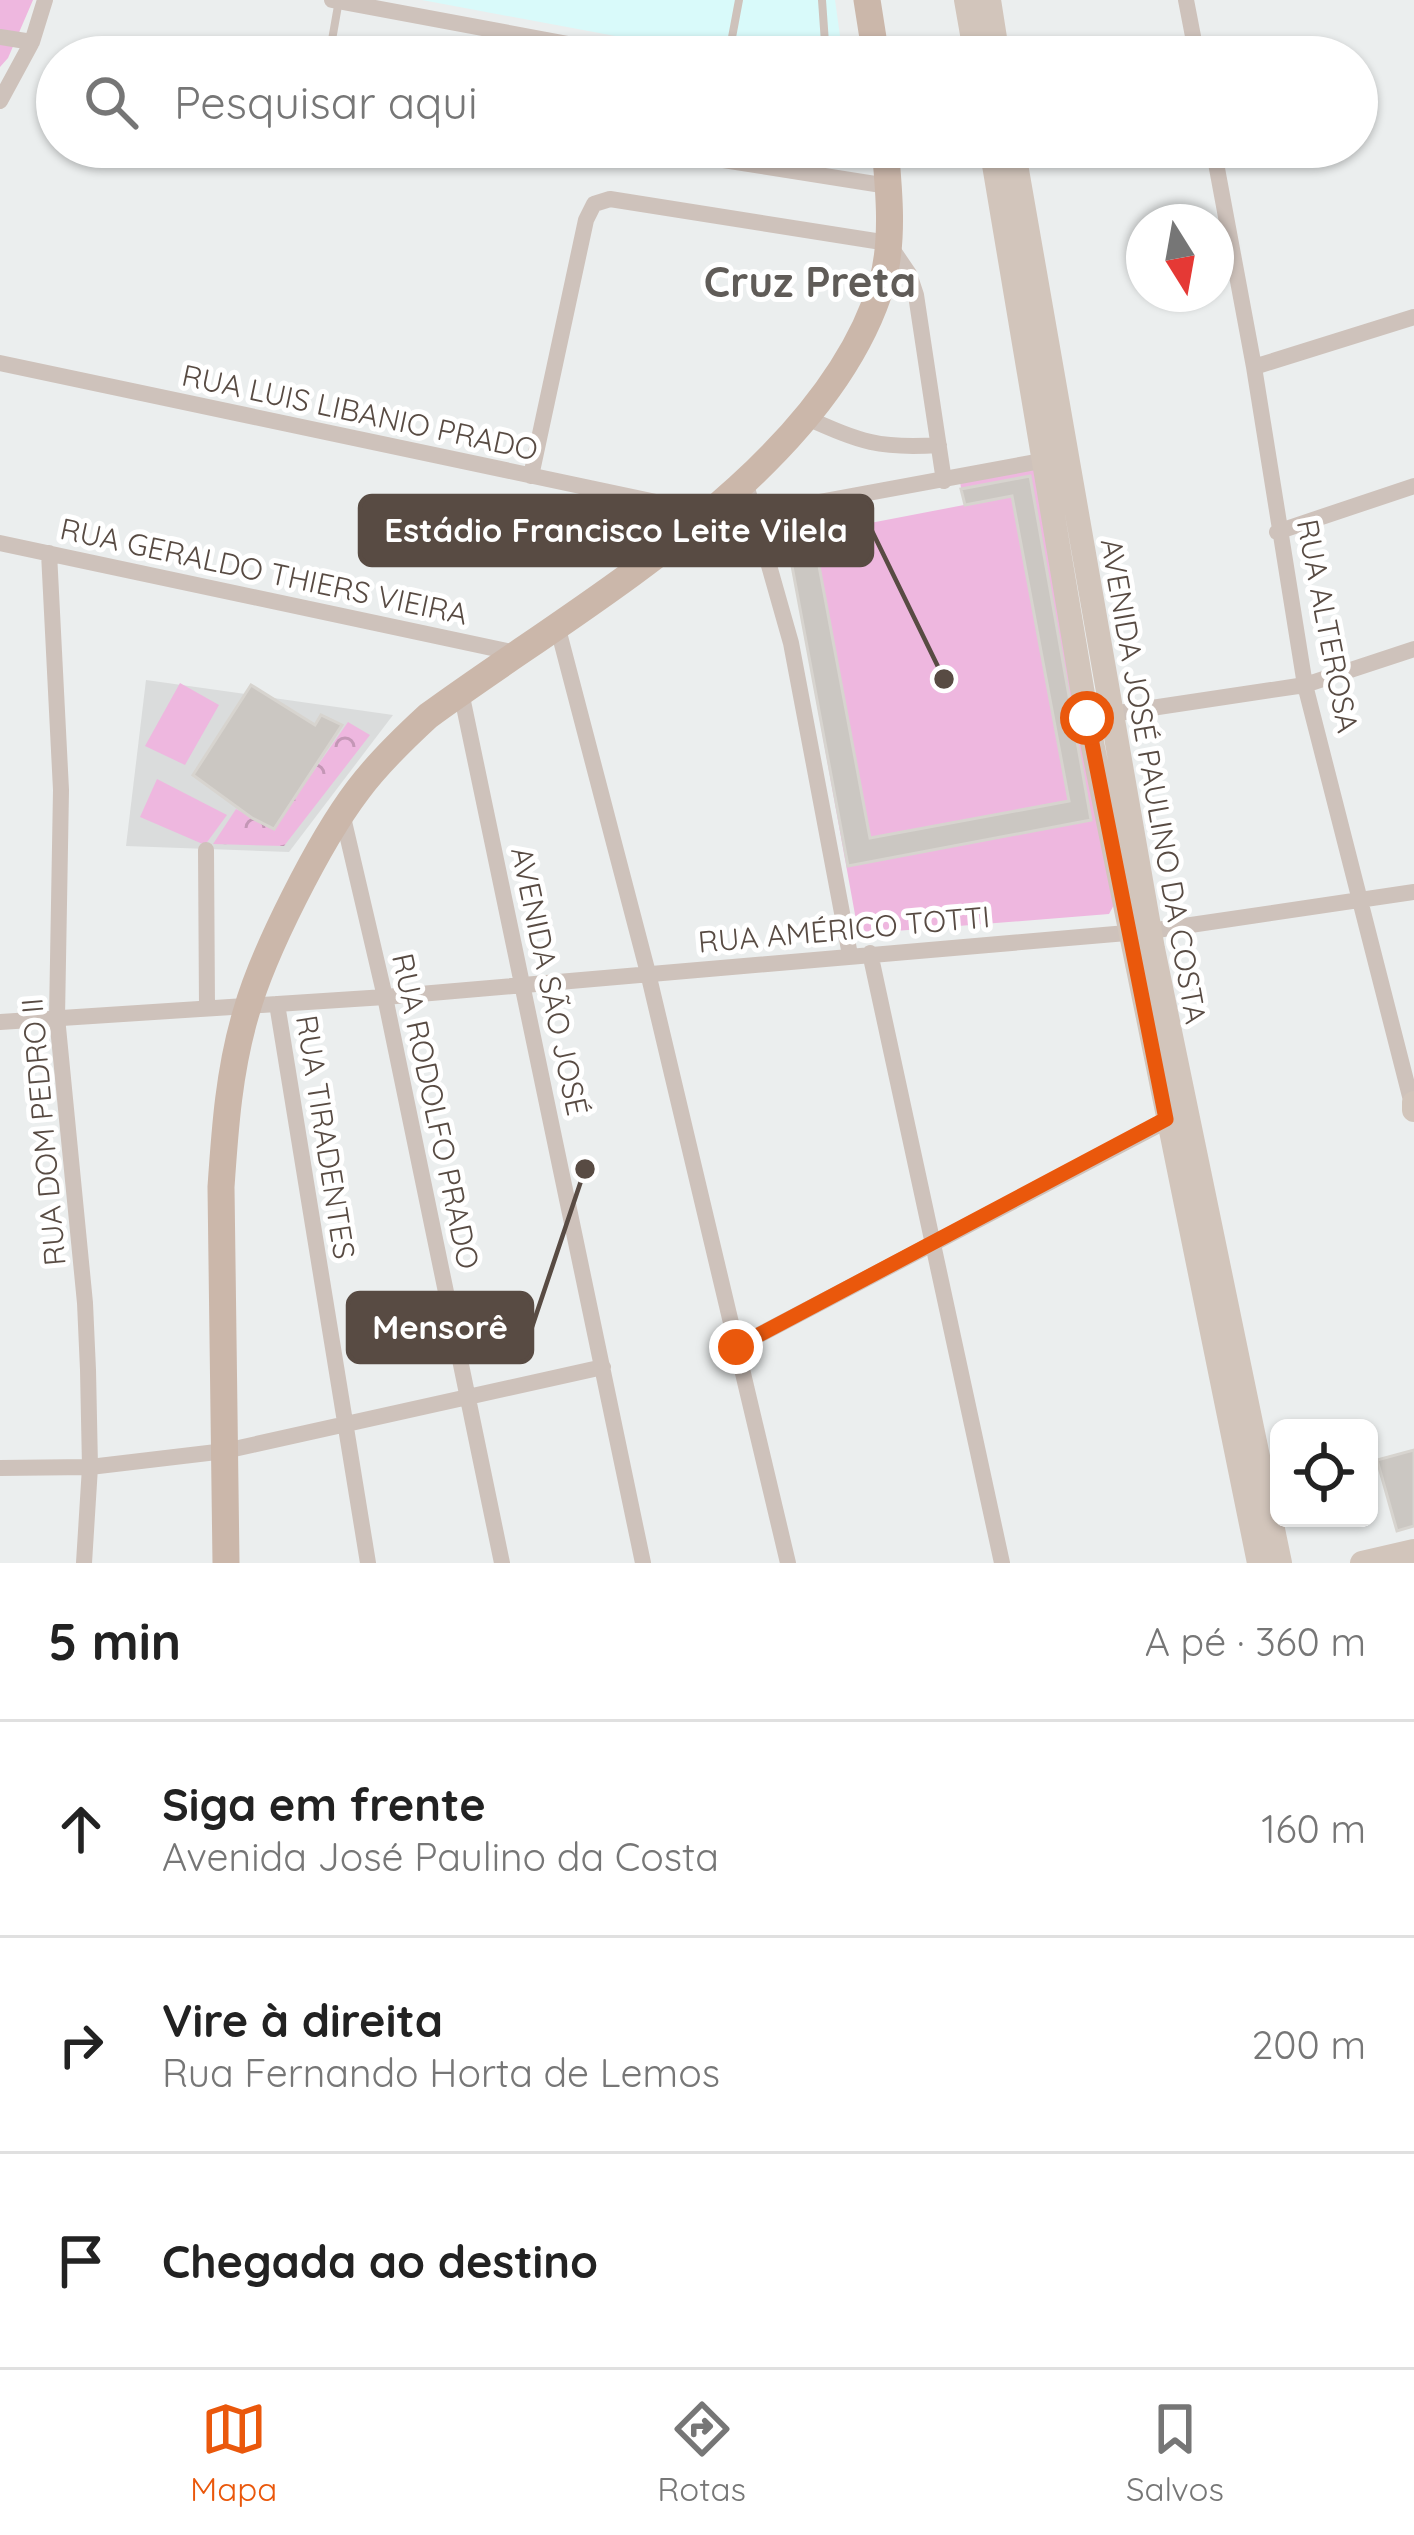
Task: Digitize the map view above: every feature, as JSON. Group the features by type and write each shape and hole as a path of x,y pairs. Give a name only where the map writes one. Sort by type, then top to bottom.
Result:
{"main road":[{"path":"868,0 873,36"},
{"path":"967,0 973,36"},
{"path":"989,0 995,36"},
{"path":"226,1563 221,1187 231,1081 248,1006 286,918 342,812 398,743 708,513 807,418 847,362 883,280 888,242 887,168"},
{"name":"AVENIDA JOSÉ PAULINO DA COSTA","path":"995,168 1139,932 1242,1442 1258,1563"},
{"name":"AVENIDA JOSÉ PAULINO DA COSTA","path":"1016,168 1053,458"},
{"name":"AVENIDA JOSÉ PAULINO DA COSTA","path":"1242,1442 1280,1563"},
{"path":"1362,1563 1414,1551"}],"street":[{"path":"0,101 32,42 45,0"},
{"path":"336,0 527,36"},
{"path":"1186,0 1193,36"},
{"path":"0,37 32,42"},
{"path":"774,168 888,186"},
{"name":"RUA ALTEROSA","path":"1217,168 1304,685 1413,1106"},
{"path":"531,476 586,220 594,204 624,200 888,242 909,274 916,295 944,481"},
{"path":"1254,367 1414,317"},
{"name":"RUA LUIS LIBANIO PRADO","path":"0,364 708,513"},
{"path":"807,418 865,444 939,446"},
{"path":"754,514 1053,458"},
{"path":"745,482 800,682 860,954 934,1240 1003,1563"},
{"path":"1277,532 1414,486"},
{"name":"RUA GERALDO THIERS VIEIRA","path":"0,543 516,652"},
{"name":"RUA DOM PEDRO II","path":"50,553 61,790 57,1017 85,1304 90,1467 84,1563"},
{"path":"557,625 647,973 788,1563"},
{"path":"1098,716 1304,685 1414,650"},
{"name":"AVENIDA SÃO JOSÉ","path":"461,692 643,1563"},
{"name":"RUA RODOLFO PRADO","path":"342,812 386,997 502,1563"},
{"path":"0,1022 207,1007 206,850"},
{"name":"RUA AMÉRICO TOTTI","path":"207,1007 386,997 1139,932 1414,892"},
{"name":"RUA TIRADENTES","path":"277,1004 368,1563"},
{"path":"736,1347 1176,1116"},
{"path":"0,1468 90,1467 225,1451 603,1367"}],"lane":[{"path":"332,36 336,0"},
{"path":"732,36 739,0"},
{"path":"822,0 825,36"}],"shaded area":[{"path":"422,0 835,0 840,36 615,36"},
{"path":"146,680 393,715 289,852 126,846"}],"green space":[{"path":"0,0 33,0 0,67"},
{"path":"1036,467 1115,903 1109,914 858,931 787,539 964,505 960,482"},
{"path":"180,683 219,705 185,765 145,746"},
{"path":"348,722 370,735 284,846 213,844 236,809 274,828"},
{"path":"157,779 227,815 205,845 140,817"}],"building":[{"path":"1030,476 1091,820 848,866 787,539 813,534 870,838 1069,801 1012,496 965,505 961,489"},
{"path":"251,685 315,725 321,715 342,725 274,829 193,775"},
{"path":"1414,1450 1414,1526 1397,1531 1378,1460"}],"place":[{"name":"Estádio Francisco Leite Vilela","path":"944,679"},
{"name":"Mensorê","path":"585,1169"}],"district":[{"name":"Cruz Preta","path":"810,281"}],"route":[{"path":"736,1347 1166,1119 1087,718"}]}
